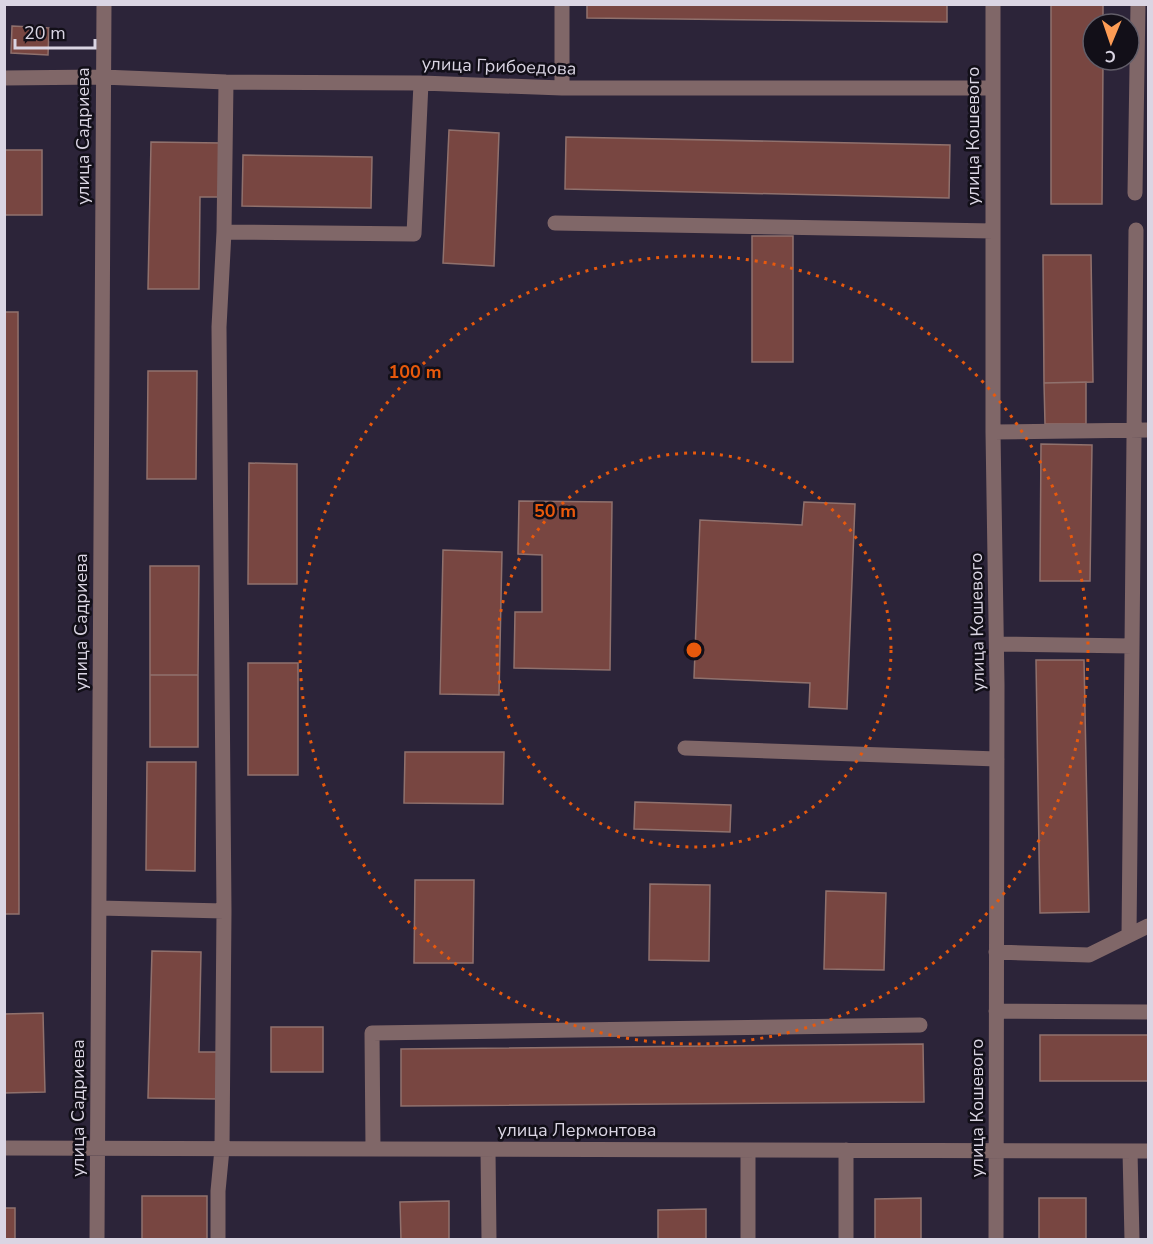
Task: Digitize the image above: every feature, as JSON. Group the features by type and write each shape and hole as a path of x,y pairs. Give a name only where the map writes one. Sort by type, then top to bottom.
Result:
{"street":[{"name":"улица Садриева","path":"97,1239 104,4"},
{"path":"562,4 562,88"},
{"name":"улица Кошевого","path":"993,4 993,432 997,645 996,1239"},
{"path":"1135,193 1138,4"},
{"name":"улица Грибоедова","path":"4,78 102,77 226,82 421,83 562,88 992,88"},
{"path":"218,1239 218,1191 222,1149 224,911 219,327 224,232 226,82"},
{"path":"224,232 414,234 421,83"},
{"path":"555,223 993,231"},
{"path":"1129,934 1132,646 1141,430 1136,230"},
{"path":"993,432 1141,430"},
{"path":"997,645 1132,646"},
{"path":"685,748 997,759"},
{"path":"99,908 224,911"},
{"path":"996,952 1089,955 1149,926"},
{"path":"996,1011 1149,1012"},
{"path":"374,1149 372,1033 920,1025"},
{"name":"улица Лермонтова","path":"4,1148 1149,1151"},
{"path":"488,1150 489,1239"},
{"path":"748,1150 748,1239"},
{"path":"846,1150 846,1239"},
{"path":"1130,1151 1132,1239"}],"building":[{"path":"587,4 947,4 947,22 587,18"},
{"path":"1051,4 1103,4 1103,12 1081,12 1081,72 1103,72 1102,204 1051,204"},
{"path":"12,26 49,28 48,55 11,53"},
{"path":"449,130 499,133 494,266 443,263"},
{"path":"566,137 950,145 949,198 565,189"},
{"path":"151,142 221,143 220,197 200,197 199,289 148,289"},
{"path":"4,150 42,150 42,215 4,215"},
{"path":"243,155 372,157 371,208 242,206"},
{"path":"752,236 793,236 793,362 752,362"},
{"path":"1043,255 1091,255 1093,382 1044,383"},
{"path":"4,312 18,312 19,914 4,914"},
{"path":"148,371 197,371 196,479 147,479"},
{"path":"1086,382 1086,424 1045,424 1044,383"},
{"path":"1041,444 1092,445 1090,581 1040,581"},
{"path":"249,463 297,464 297,584 248,584"},
{"path":"519,501 612,502 610,670 514,668 515,612 542,612 542,555 518,554"},
{"path":"804,502 855,504 847,709 809,707 810,683 694,678 700,520 802,525"},
{"path":"443,550 502,552 499,695 440,694"},
{"path":"150,566 199,566 198,675 150,675"},
{"path":"1036,660 1084,660 1089,912 1040,913"},
{"path":"248,663 298,663 298,775 248,775"},
{"path":"150,675 198,675 198,747 150,747"},
{"path":"405,752 504,752 503,804 404,803"},
{"path":"147,762 196,762 195,871 146,870"},
{"path":"635,802 731,805 730,832 634,829"},
{"path":"415,880 474,880 473,963 414,963"},
{"path":"650,884 710,885 709,961 649,960"},
{"path":"826,891 886,893 884,970 824,969"},
{"path":"152,951 201,952 199,1052 219,1052 218,1099 148,1098"},
{"path":"43,1013 45,1092 4,1093 4,1014"},
{"path":"271,1027 323,1027 323,1072 271,1072"},
{"path":"1040,1035 1148,1035 1148,1081 1040,1081"},
{"path":"923,1044 924,1102 401,1106 401,1049"},
{"path":"142,1196 207,1196 207,1240 142,1240"},
{"path":"921,1198 921,1240 875,1240 875,1199"},
{"path":"1039,1198 1086,1198 1086,1240 1039,1240"},
{"path":"449,1201 449,1240 401,1240 400,1202"},
{"path":"4,1208 15,1208 15,1240 4,1240"},
{"path":"706,1209 706,1240 658,1240 658,1210"}]}
